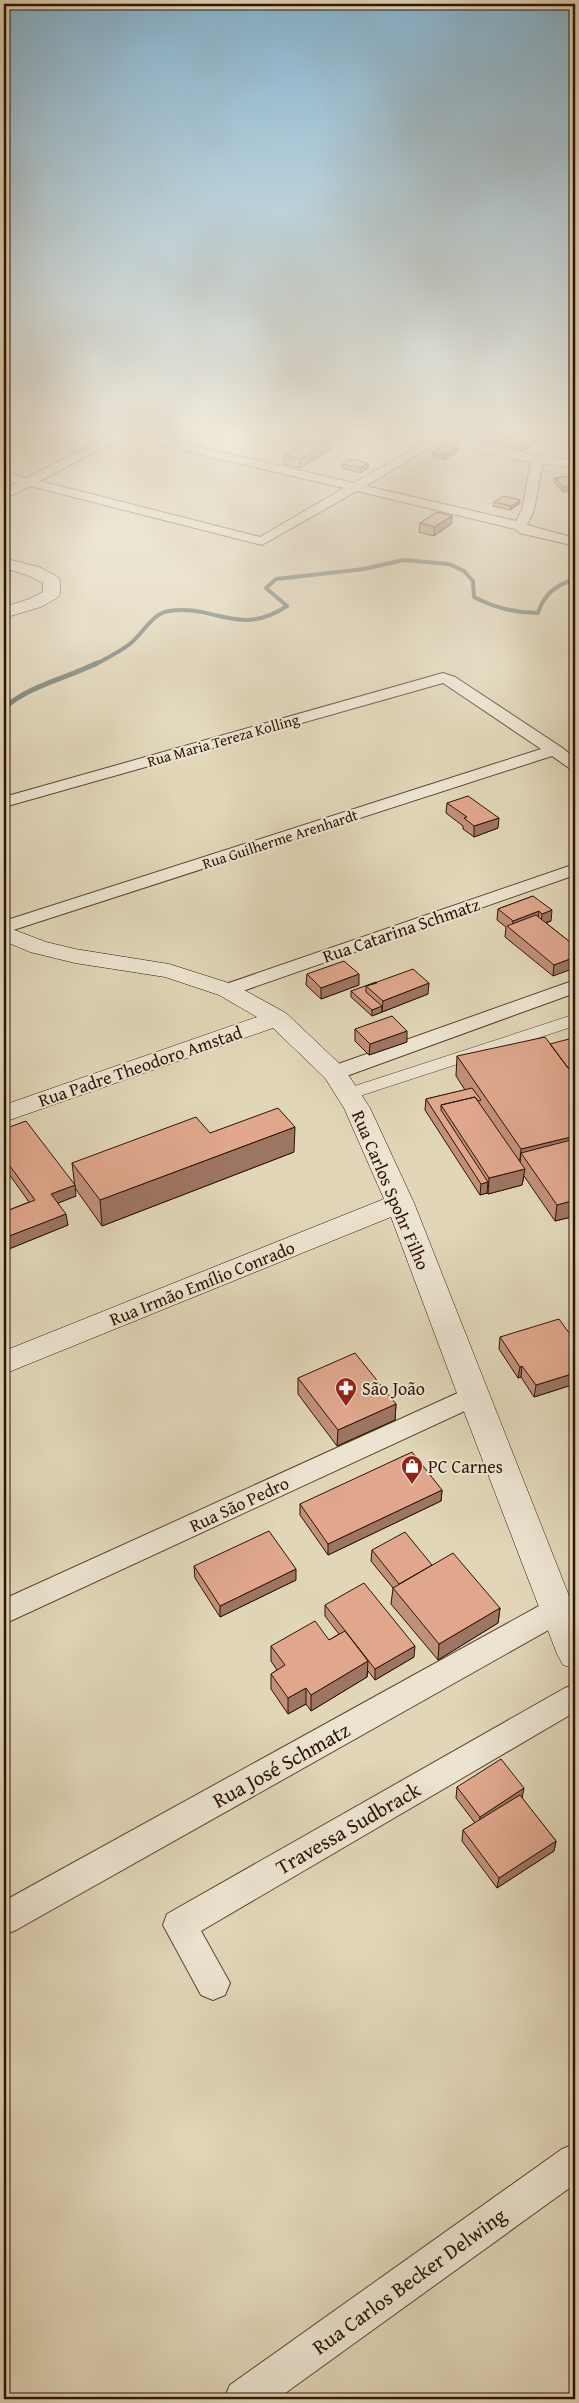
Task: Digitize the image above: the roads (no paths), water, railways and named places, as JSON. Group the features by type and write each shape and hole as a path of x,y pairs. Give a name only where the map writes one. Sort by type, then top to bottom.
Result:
{"main road":[{"path":"4,563 32,571 52,581 51,594 36,604 4,613"},
{"name":"Rua Carlos Spohr Filho","path":"4,934 38,947 75,956 169,971 227,990 277,1018 305,1043 341,1083 357,1108 400,1203 473,1396 575,1654"},
{"name":"Rua Padre Theodoro Amstad","path":"4,1114 277,1018"},
{"name":"Rua Irmão Emílio Conrado","path":"4,1364 400,1203"}],"street":[{"name":"Rua Maria Tereza Kolling","path":"4,802 443,678 450,680 555,750"},
{"path":"555,750 575,765"},
{"name":"Rua Guilherme Arenhardt","path":"4,927 555,750"},
{"name":"Rua Catarina Schmatz","path":"227,990 575,870"},
{"path":"341,1083 575,986"},
{"name":"Rua São Pedro","path":"4,1612 473,1396"},
{"name":"Rua José Schmatz","path":"4,1919 558,1610"},
{"name":"Travessa Sudbrack","path":"213,1983 179,1924 575,1697"},
{"name":"Rua Carlos Becker Delwing","path":"244,2399 575,2162"}],"lane":[{"path":"341,1083 575,1020"}],"waterway":[{"path":"94,665 127,646 153,620 169,611 185,610 241,620 270,615 287,606 266,588 276,579 364,569 403,560 449,564 464,571 473,581 474,597 505,609 538,613 547,595 562,584 575,579"},
{"path":"4,708 14,700 37,688 97,663"}],"place":[{"name":"São João","path":"346,1407"},
{"name":"PC Carnes","path":"412,1485"}]}
